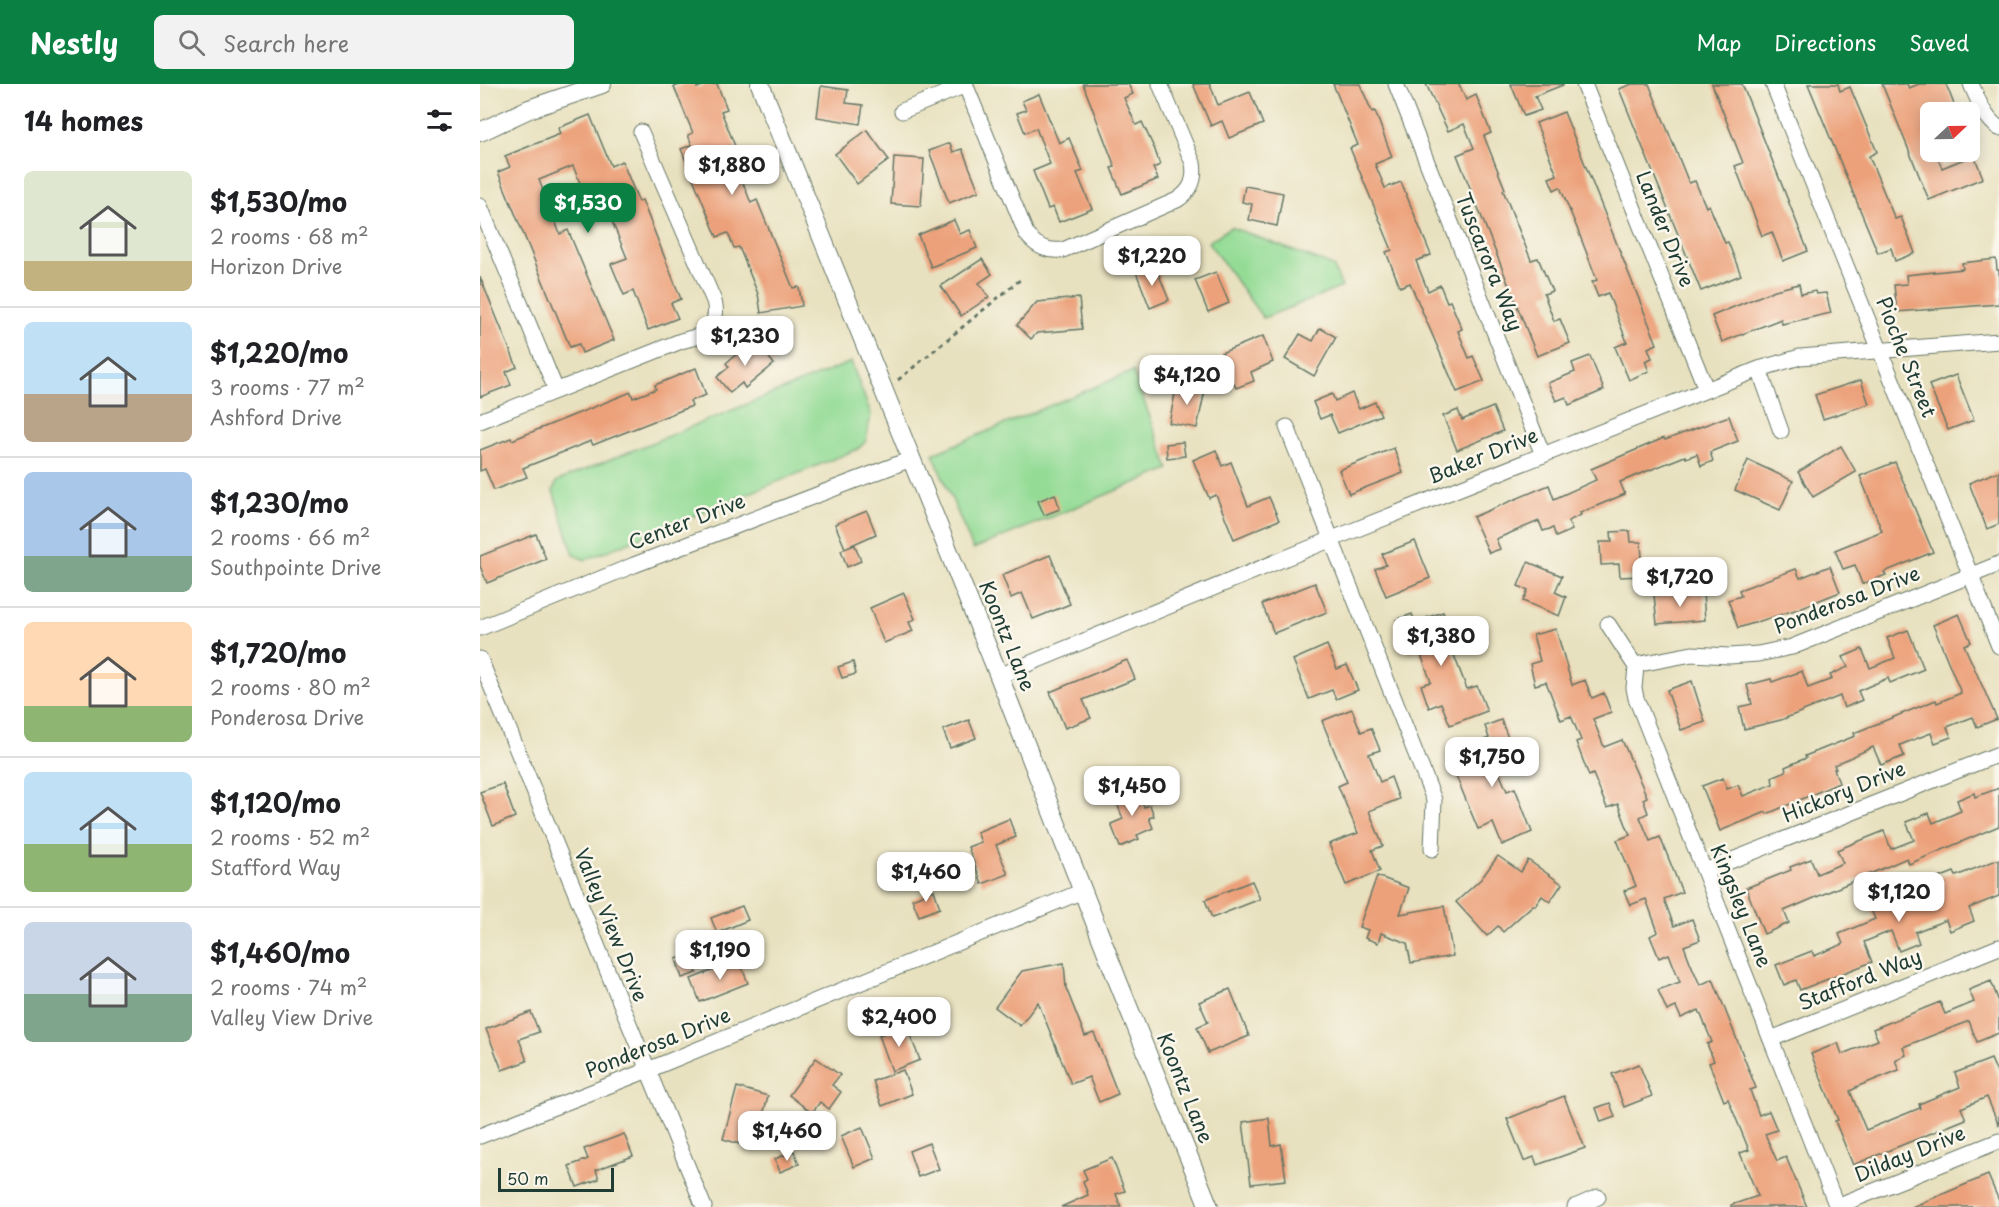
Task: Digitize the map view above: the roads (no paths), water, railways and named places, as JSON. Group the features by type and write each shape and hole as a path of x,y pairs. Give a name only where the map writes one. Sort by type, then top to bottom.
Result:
{"street":[{"path":"480,132 529,110 602,84"},
{"name":"Koontz Lane","path":"760,84 999,676 1209,1207"},
{"path":"902,111 966,84 1026,233 1031,240 1044,249 1063,250 1177,200 1184,196 1192,184 1195,174 1193,163 1160,84"},
{"name":"Tuscarora Way","path":"1396,84 1543,455"},
{"name":"Lander Drive","path":"1584,84 1706,389"},
{"name":"Pioche Street","path":"1773,84 1999,646"},
{"path":"1971,84 1993,124 1999,128"},
{"path":"480,421 681,341 706,334 714,322 717,311 714,301 641,132"},
{"path":"480,206 556,390"},
{"name":"Baker Drive","path":"999,676 1332,539 1759,369 1800,357 1999,342"},
{"path":"1759,369 1780,431"},
{"path":"1287,427 1434,800 1432,849"},
{"name":"Center Drive","path":"480,628 634,565 911,459"},
{"name":"Ponderosa Drive","path":"1636,667 1640,664 1692,654 1729,656 1758,654 1792,647 1999,564"},
{"path":"1608,624 1636,667"},
{"name":"Valley View Drive","path":"480,659 704,1207"},
{"name":"Kingsley Lane","path":"1636,667 1634,688 1636,699 1837,1207"},
{"name":"Hickory Drive","path":"1705,871 1999,754"},
{"name":"Ponderosa Drive","path":"480,1136 648,1070 1083,891"},
{"name":"Stafford Way","path":"1771,1039 1999,947"},
{"name":"Dilday Drive","path":"1837,1207 1999,1141"},
{"path":"1575,1207 1598,1197"}]}
